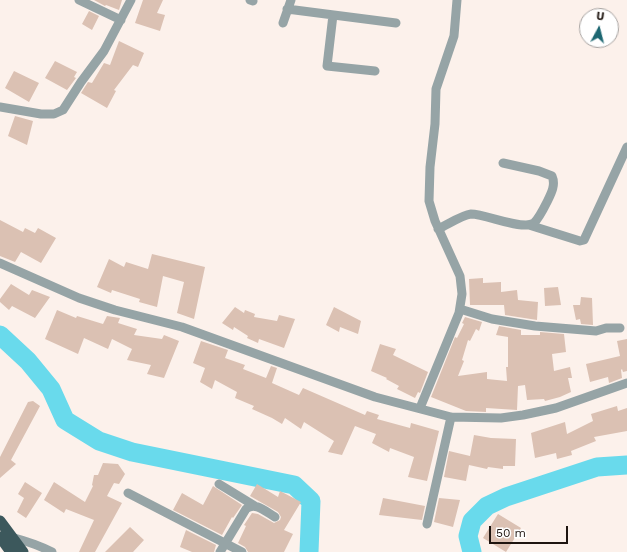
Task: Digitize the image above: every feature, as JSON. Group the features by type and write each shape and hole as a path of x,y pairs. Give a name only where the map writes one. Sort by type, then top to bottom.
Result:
{"highway":[{"path":"0,521 7,542 23,552"}],"street":[{"path":"79,0 121,20"},
{"path":"0,107 41,114 54,114 63,110 104,51 131,0"},
{"path":"283,23 290,0"},
{"path":"420,408 460,309 462,294 460,276 438,229 429,201 436,89 454,36 457,0"},
{"path":"288,9 396,23"},
{"path":"333,15 327,66 375,71"},
{"path":"438,229 470,214 516,224 529,225 580,241 584,240 627,147"},
{"path":"503,163 539,171 552,176 554,179 555,183 547,203 535,222 529,225"},
{"path":"0,263 79,298 115,310 182,327 375,397 451,417 501,418 524,415 556,408 627,383"},
{"path":"460,309 492,319 535,326 596,331 606,328 620,328"},
{"path":"427,524 451,417"},
{"path":"219,484 275,517"},
{"path":"128,494 149,503 223,548 242,552"},
{"path":"223,548 246,509 250,506 255,506"},
{"path":"7,542 37,544 52,552"}],"building":[{"path":"94,0 122,0 119,10 106,5 105,6"},
{"path":"143,0 163,0 157,13 165,15 160,31 135,23"},
{"path":"89,11 99,16 92,30 82,24"},
{"path":"119,41 144,53 138,67 133,65 114,90 116,91 107,108 81,93 88,82 92,83 104,63 110,65"},
{"path":"55,61 77,72 74,77 76,78 67,90 45,78"},
{"path":"14,71 39,83 29,102 5,88"},
{"path":"15,116 33,121 27,145 8,136"},
{"path":"0,220 23,232 25,228 35,233 38,228 56,238 41,263 21,252 15,262 0,256"},
{"path":"152,254 205,267 194,319 177,313 184,282 163,276 157,307 139,302 140,299 112,290 111,293 97,287 109,259 124,267 126,262 148,269"},
{"path":"483,278 483,283 501,282 501,292 517,290 518,300 538,302 537,320 505,315 504,305 470,305 469,279"},
{"path":"11,284 29,295 32,290 50,297 35,318 12,306 9,310 0,302 0,299"},
{"path":"558,287 561,305 545,306 544,288"},
{"path":"581,297 592,298 593,325 581,324 580,319 576,320 573,305 580,305"},
{"path":"235,307 244,313 245,310 255,314 254,317 277,321 279,315 295,319 284,348 259,339 258,343 247,338 248,336 234,327 233,330 222,323"},
{"path":"334,307 361,321 358,334 340,327 339,332 326,325"},
{"path":"57,310 76,318 77,316 103,324 107,316 120,318 118,323 137,329 134,335 162,339 164,335 179,341 164,378 147,374 151,365 127,360 132,349 112,339 108,349 84,338 78,354 45,339"},
{"path":"465,317 482,322 479,331 476,329 470,341 468,340 462,360 464,361 458,376 487,372 487,379 507,381 506,367 508,367 508,337 496,335 499,326 521,330 521,335 540,335 540,332 564,334 566,352 552,354 554,371 570,367 572,378 568,378 571,392 545,401 544,399 527,400 525,385 518,386 517,410 486,408 486,412 466,411 431,397 455,337 457,338 464,324 462,323"},
{"path":"627,339 627,371 623,372 622,369 621,370 622,378 609,383 608,377 590,382 586,364 620,356 617,341"},
{"path":"201,341 228,350 225,358 245,365 243,369 266,378 271,366 277,368 272,383 299,395 303,388 365,415 367,411 379,415 377,419 410,428 411,423 439,431 427,481 408,477 414,457 390,448 389,452 372,443 376,434 355,426 342,455 328,452 334,441 304,422 301,429 285,418 282,424 252,409 254,406 235,398 237,392 215,380 212,389 200,382 205,368 193,363"},
{"path":"380,344 396,349 393,355 428,372 420,393 418,392 415,398 397,389 399,386 386,379 387,378 371,371"},
{"path":"33,401 40,406 11,460 16,464 0,478 0,457 28,402"},
{"path":"617,406 618,411 627,408 627,431 594,437 596,441 571,451 572,455 557,459 556,453 535,458 531,433 565,422 567,434 593,421 591,414"},
{"path":"474,435 491,438 516,439 515,466 503,466 503,469 488,467 487,469 469,465 466,481 444,477 449,451 470,456"},
{"path":"103,463 118,464 125,474 119,484 114,483 107,496 122,503 95,552 79,552 94,520 66,509 64,513 44,500 54,482 85,502 93,486 94,475 98,475"},
{"path":"25,482 42,493 26,518 17,512 24,498 18,494"},
{"path":"257,484 278,497 280,491 301,502 284,530 293,534 284,552 248,552 245,547 238,543 246,526 244,525 252,513 258,514 274,523 280,520 281,517 278,512 250,496"},
{"path":"213,486 242,505 233,518 232,517 222,535 173,510 182,493 203,505"},
{"path":"383,498 425,506 422,520 379,515"},
{"path":"439,498 460,500 453,527 434,522"},
{"path":"498,514 521,528 506,552 483,538"},
{"path":"130,527 144,540 133,552 105,552"},
{"path":"186,530 216,545 214,552 192,552 180,547"}],"waterway":[{"path":"0,335 28,361 51,389 65,420 99,441 132,452 294,485 311,501 309,552"},
{"path":"472,552 468,536 472,521 487,506 506,497 597,467 627,465"}]}
